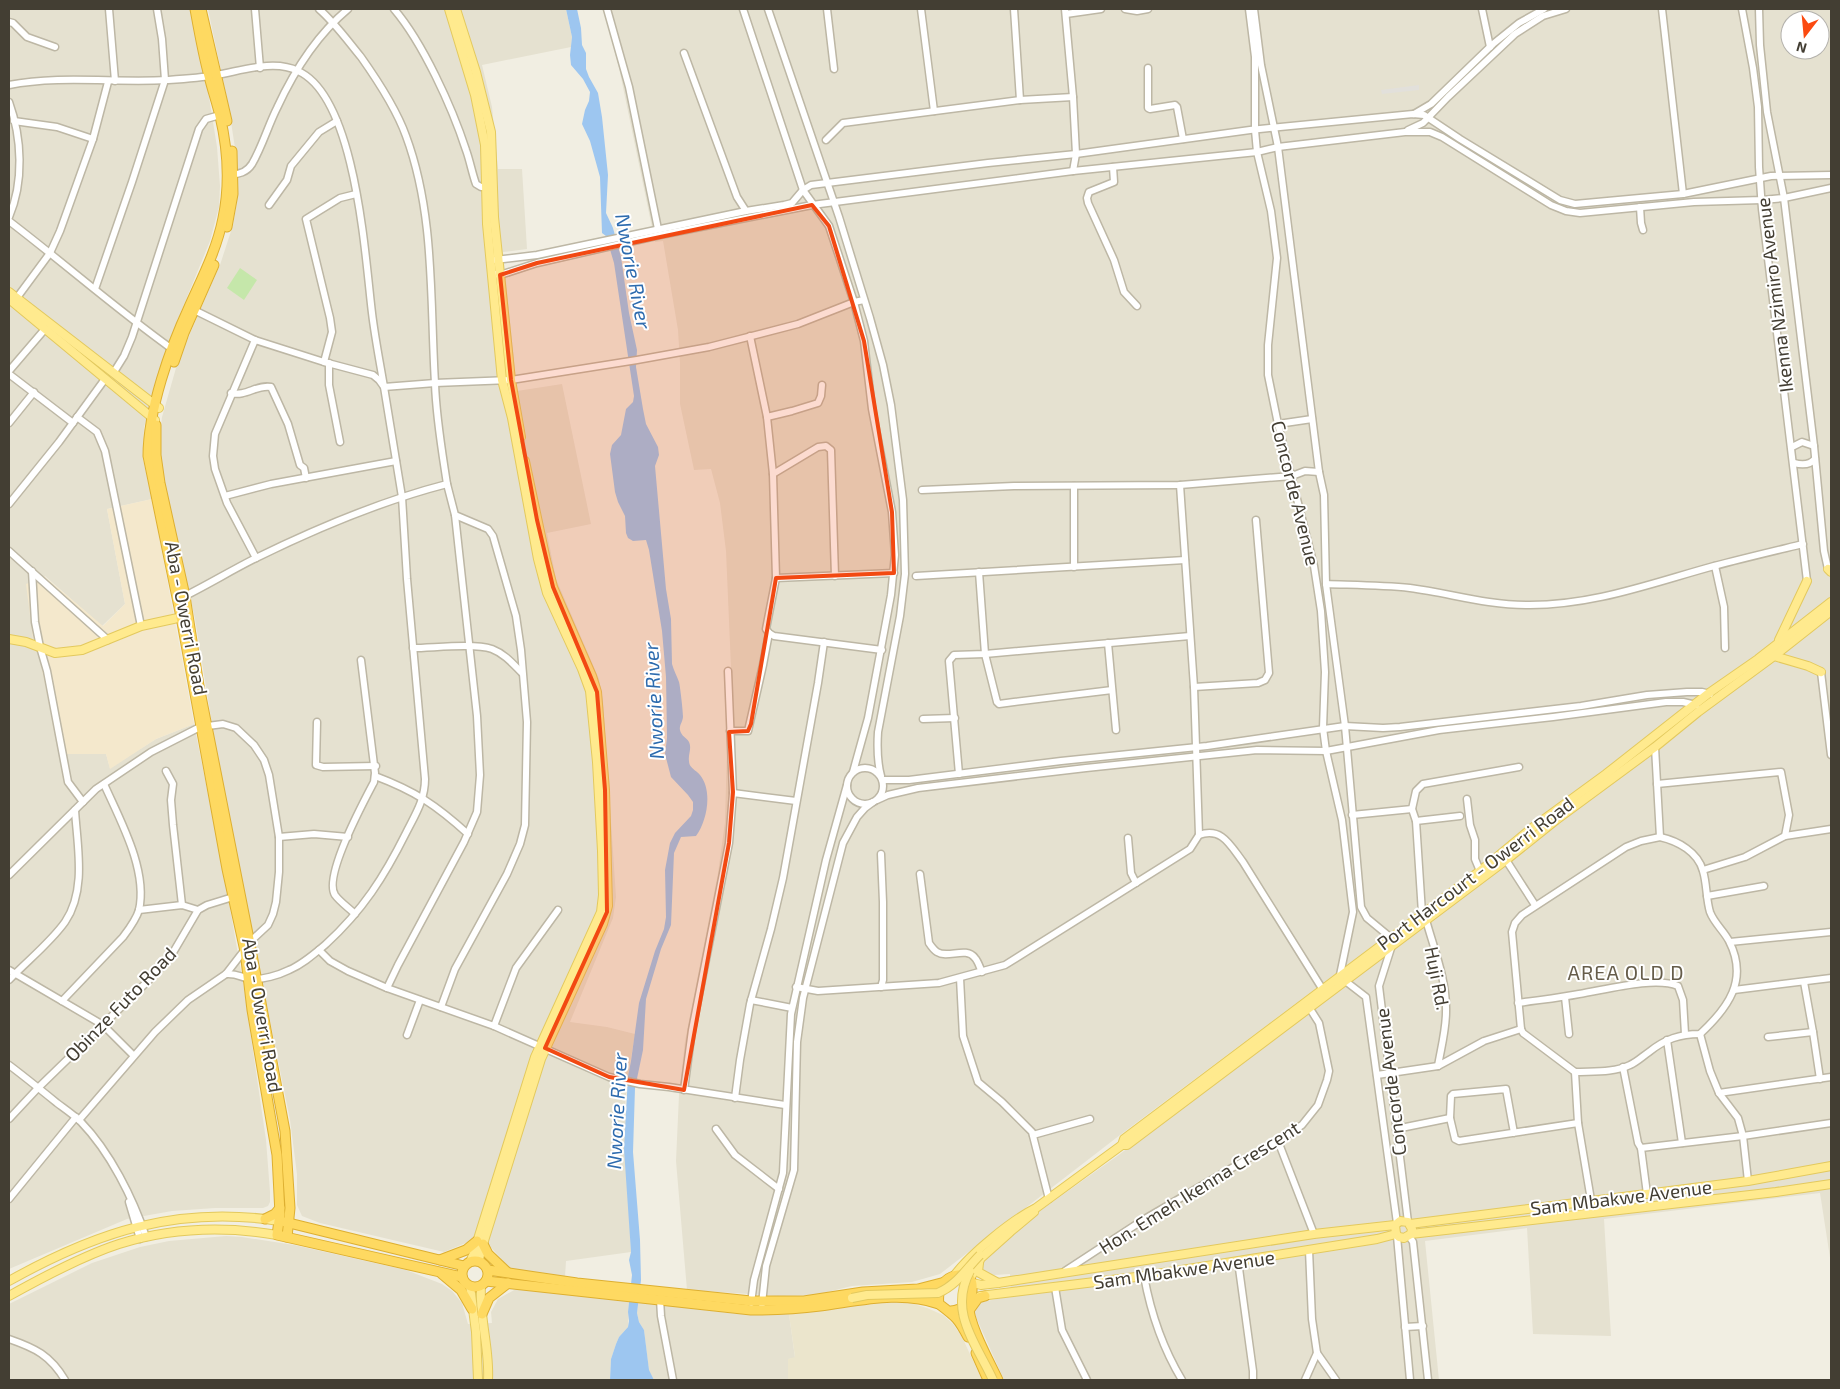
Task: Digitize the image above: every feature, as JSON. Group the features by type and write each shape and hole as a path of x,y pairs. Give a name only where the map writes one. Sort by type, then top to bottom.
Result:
{"highway":[{"name":"Aba - Owerri Road","path":"195,9 212,76 230,174"},
{"name":"Aba - Owerri Road","path":"201,9 212,76 222,94 227,121 232,202 226,233 208,281 191,309 172,349 154,420 159,496 185,616 233,897 248,948"},
{"name":"Aba - Owerri Road","path":"157,407 191,309"},
{"name":"Aba - Owerri Road","path":"159,496 185,596 185,616"},
{"name":"Aba - Owerri Road","path":"204,727 284,1131 285,1208 282,1236"},
{"path":"265,1219 285,1208 295,1222 302,1226"},
{"path":"284,1222 439,1260 467,1264 481,1262 488,1270 508,1278 657,1296 762,1306 814,1306 890,1298 916,1298 939,1304 951,1311 961,1322 988,1380"},
{"path":"282,1236 462,1277 470,1286 508,1278"},
{"path":"439,1260 466,1250 480,1242 508,1278"},
{"path":"396,1261 399,1250"},
{"path":"462,1277 467,1264"},
{"path":"484,1284 488,1270"},
{"path":"440,1272 461,1290 472,1309"},
{"path":"762,1306 863,1292 918,1289 944,1282 954,1276 965,1275 971,1281 968,1312 998,1380"},
{"path":"482,1314 489,1298 508,1278"},
{"path":"939,1304 939,1293 944,1282"},
{"path":"972,1321 970,1308 978,1298 985,1296"},
{"path":"951,1311 959,1309 970,1301"}],"main road":[{"path":"448,9 475,95 485,145 506,380 543,579 547,594 582,669 590,691 602,841 603,895 601,912 543,1046 480,1242 467,1264"},
{"path":"456,9 488,118 492,146 489,187"},
{"path":"9,292 13,299 45,329 154,420"},
{"path":"13,299 114,372 157,407"},
{"path":"1777,644 1786,629 1807,581"},
{"name":"Port Harcourt - Owerri Road","path":"1424,917 1532,828 1655,747 1698,707 1709,693 1831,602"},
{"name":"Port Harcourt - Owerri Road","path":"1036,1208 1391,941 1506,860 1568,806 1698,707 1716,699 1774,656 1831,611"},
{"path":"9,639 26,642 55,653 72,652 141,626 185,616"},
{"path":"1774,656 1821,672"},
{"name":"Port Harcourt - Owerri Road","path":"1308,1005 1323,990 1342,978"},
{"name":"Sam Mbakwe Avenue","path":"1409,1223 1748,1181 1831,1166"},
{"name":"Sam Mbakwe Avenue","path":"1410,1235 1831,1184"},
{"path":"814,1306 867,1295 938,1293 958,1281 969,1265 1032,1215 1036,1208"},
{"path":"954,1276 964,1262 1023,1215 1036,1208"},
{"path":"9,1281 86,1243 139,1225 197,1217 222,1216 284,1222"},
{"path":"1402,1220 1409,1223 1412,1228 1410,1235 1404,1238 1396,1235 1396,1224 1402,1220"},
{"name":"Sam Mbakwe Avenue","path":"971,1281 981,1285 998,1283 1065,1271 1314,1234 1396,1224"},
{"path":"9,1296 84,1259 119,1244 143,1238 172,1232 219,1230 247,1230 282,1236"},
{"path":"992,1380 963,1319 961,1305 965,1282 980,1258 993,1244 1009,1233"},
{"name":"Sam Mbakwe Avenue","path":"970,1301 985,1296 1144,1276 1396,1235"},
{"path":"480,1242 479,1259 481,1262"},
{"path":"971,1281 980,1258"},
{"path":"980,1258 978,1272 998,1283"},
{"path":"484,1284 482,1314 488,1357 488,1380"},
{"path":"470,1286 476,1332 478,1380"}],"street":[{"path":"13,299 50,253 69,207 93,139 111,81 109,9"},
{"path":"95,289 165,80 162,38 157,9"},
{"path":"255,9 260,68"},
{"path":"319,9 334,22 378,82 399,118 412,152 427,228 439,433 447,484 455,515 477,716 480,775 476,812 468,834 387,988"},
{"path":"230,174 241,173 252,164 277,106 297,70 334,22 348,9"},
{"path":"394,9 406,24 448,105 466,150 476,184 489,187"},
{"path":"607,9 629,87 658,229"},
{"path":"744,9 804,190 829,226 854,302 864,341 872,409 892,512 895,555 882,650 868,718 853,772 848,780 826,860 796,987 789,1034 782,1173 754,1280 751,1305"},
{"path":"762,1306 766,1266 794,1170 797,1042 805,989 843,843 857,817 883,791 876,750 904,588 905,540 903,500 891,405 883,365 839,216 768,9"},
{"path":"827,9 834,69"},
{"path":"921,9 934,111"},
{"path":"1014,9 1020,100"},
{"path":"1073,171 1076,154 1065,11 1101,9"},
{"path":"1124,9 1137,11 1148,9"},
{"name":"Concorde Avenue","path":"1249,9 1255,72 1257,152 1270,211 1277,258 1268,363 1278,424 1314,566 1321,611 1325,672 1323,728 1326,751 1342,820 1353,912 1342,978 1366,997 1396,1224"},
{"name":"Concorde Avenue","path":"1254,9 1261,65 1278,147 1319,472 1324,494 1326,584 1345,726 1361,907 1367,918 1391,941 1379,983 1409,1223"},
{"path":"1482,9 1490,47"},
{"path":"1413,114 1431,104 1490,47 1519,23 1544,9"},
{"path":"1405,132 1417,127 1428,118 1448,96 1515,34 1543,16 1566,9"},
{"path":"1662,9 1684,194"},
{"name":"Ikenna Nzimiro Avenue","path":"1742,9 1758,107 1762,200 1807,581"},
{"name":"Ikenna Nzimiro Avenue","path":"1759,9 1760,45 1768,112 1781,175 1814,446 1824,550 1830,570"},
{"path":"9,22 13,23 27,36 55,47"},
{"path":"684,53 737,197 746,211"},
{"path":"9,86 37,81 165,80 212,76 277,66 297,70 309,77 319,87 337,121 350,157 363,231 375,333 402,497 425,779 423,797 393,859 371,896 340,931 319,950 310,958 288,970 253,979 241,975 226,974"},
{"path":"1148,68 1148,108 1175,105 1178,107 1183,139"},
{"path":"826,140 843,123 1020,100 1073,97"},
{"path":"9,102 14,121 19,168 16,196 9,217"},
{"path":"114,372 124,356 136,323 199,129 206,120 220,114"},
{"path":"619,242 658,229 792,203 804,190 811,186 827,183 1076,154 1255,130 1413,114 1424,115 1560,200 1575,204 1684,194 1781,175 1831,175"},
{"path":"14,121 56,127 93,139"},
{"path":"270,205 287,180 291,166 319,132 337,121"},
{"path":"495,260 608,244 812,204 1073,171 1257,152 1278,147 1405,132 1430,132 1442,137 1551,205 1580,213 1694,202 1784,198 1831,188"},
{"path":"1113,167 1114,182 1089,192 1088,204 1114,260 1124,292 1137,306"},
{"path":"340,442 326,363 332,332 330,318 306,219 340,198 356,194"},
{"path":"1573,212 1575,204"},
{"path":"1640,207 1643,230"},
{"path":"9,221 136,323 172,349"},
{"path":"497,274 608,244"},
{"path":"384,387 506,380 627,362 709,347 798,324 854,302 864,300"},
{"path":"191,309 255,340 326,363 373,375 380,380 384,387"},
{"path":"45,329 9,373 72,423"},
{"path":"750,336 767,416 773,474 776,578 766,629 774,636 882,650"},
{"path":"255,340 231,393 213,444 215,469 225,496 256,558"},
{"path":"9,504 105,379"},
{"path":"767,416 818,403 822,385"},
{"path":"231,393 243,394 266,386 271,387 288,424 300,465 304,468 306,478"},
{"path":"9,423 34,392"},
{"path":"77,417 97,432 104,451 141,626"},
{"path":"1278,424 1312,419"},
{"path":"1792,447 1802,442 1814,446"},
{"path":"773,474 818,447 826,446 831,450 835,576"},
{"path":"1794,463 1808,464 1815,459"},
{"path":"225,496 396,461"},
{"path":"922,490 1180,485 1292,476 1305,471 1319,472"},
{"path":"185,596 256,558 347,518 402,497 447,484"},
{"path":"796,987 818,991 939,983 1005,966 1190,849 1199,834 1194,687 1180,485"},
{"path":"1074,486 1074,567"},
{"path":"441,1007 455,969 507,874 523,835 525,825 527,722 516,616 493,536 488,529 455,515"},
{"path":"1194,687 1258,683 1266,680 1269,673 1256,520"},
{"path":"1326,584 1411,588 1492,603 1544,604 1584,601 1634,590 1715,566 1803,544"},
{"path":"9,551 108,640"},
{"path":"916,576 1185,560"},
{"path":"1715,566 1724,608 1725,648"},
{"path":"32,571 35,622 47,671 68,782 83,802"},
{"path":"980,572 985,654 996,700 999,704 1112,690"},
{"path":"776,578 894,573"},
{"path":"730,731 748,731 764,665 769,633"},
{"path":"959,774 949,660 954,655 1190,636"},
{"path":"735,1098 751,1000 781,887 824,642"},
{"path":"1108,643 1116,730"},
{"path":"413,648 470,647 490,649 502,654 522,674"},
{"path":"355,914 334,894 332,882 341,853 375,776 376,766 361,660"},
{"path":"684,1090 692,1030 729,842 733,793 728,671"},
{"path":"1821,672 1831,755"},
{"path":"853,772 863,767 868,767 873,769 882,778 910,780 1061,761 1196,747 1323,728 1345,726 1400,727 1581,706 1647,695 1687,692 1709,693 1716,699"},
{"path":"847,785 853,799 863,804 888,795 918,788 1257,750 1326,751 1402,735 1666,702 1683,702 1698,707"},
{"path":"923,719 955,718"},
{"path":"317,722 316,765 323,767 376,766"},
{"path":"9,875 83,802 104,784 151,752 204,727 223,724 236,728 254,745 264,760 269,775 279,837 279,872 273,914 268,925 226,974 188,1000 133,1055 9,1199"},
{"path":"1655,747 1660,837"},
{"path":"1352,815 1412,809 1416,791 1423,784 1519,767"},
{"path":"166,771 173,784 171,800 182,905"},
{"path":"1657,784 1781,772 1789,814 1785,836"},
{"path":"375,776 423,797 449,816 468,834"},
{"path":"62,1001 123,937 139,910 141,887 139,871 104,784"},
{"path":"733,793 796,801"},
{"path":"1467,799 1470,825 1475,840 1475,859 1480,871"},
{"name":"Huji Rd.","path":"1412,809 1416,821 1424,917 1442,979 1446,1001 1438,1066"},
{"path":"9,980 12,972 64,922 72,908 79,873 75,810"},
{"path":"1416,821 1460,816"},
{"path":"1703,870 1745,857 1785,836 1831,829"},
{"path":"1199,834 1214,832 1219,834 1230,845 1243,862 1323,990"},
{"path":"279,837 314,834 348,837"},
{"path":"1660,837 1681,844 1695,857 1703,870 1710,913 1730,942 1737,970 1734,990 1725,1008 1700,1034 1685,1034 1660,1043 1631,1065 1604,1071 1575,1072 1521,1029 1512,932 1522,915 1626,846 1641,841 1660,837"},
{"path":"1128,838 1131,873 1136,883"},
{"path":"881,854 883,980 881,987"},
{"path":"1506,860 1535,905"},
{"path":"920,874 929,943 936,952 942,954 964,953 972,955 982,972"},
{"path":"1707,896 1764,886"},
{"path":"139,910 182,905 198,910 233,897"},
{"name":"Obinze Futo Road","path":"9,1119 171,956 198,910"},
{"path":"494,1026 516,968 558,910"},
{"path":"1730,942 1831,932"},
{"path":"319,950 330,961 387,988 494,1026 623,1081 786,1105"},
{"path":"12,972 102,1025 133,1055"},
{"path":"960,978 963,1036 978,1082 1002,1102 1033,1135 1049,1199"},
{"path":"1734,990 1831,978"},
{"path":"1518,1003 1632,985 1670,982 1678,986 1683,1000 1685,1034"},
{"path":"1804,982 1814,1032 1820,1079"},
{"path":"1565,996 1568,1034"},
{"path":"407,1035 420,1000"},
{"path":"751,1000 792,1008"},
{"name":"Hon. Emeh Ikenna Crescent","path":"1065,1271 1144,1220 1302,1125 1318,1105 1329,1071 1319,1023 1308,1005"},
{"path":"1377,1075 1438,1066 1484,1041 1521,1029"},
{"path":"1768,1037 1814,1032"},
{"path":"1700,1034 1710,1071 1719,1092 1738,1118 1743,1136 1748,1181"},
{"path":"1668,1040 1682,1143"},
{"path":"9,1065 78,1119 103,1149 126,1191 143,1238"},
{"path":"1624,1067 1638,1143 1641,1148 1647,1194"},
{"path":"1575,1072 1578,1122 1591,1200"},
{"path":"1719,1092 1831,1077"},
{"path":"1514,1134 1506,1089 1453,1094 1450,1101 1450,1118 1455,1139 1459,1141 1514,1134 1578,1122"},
{"path":"1033,1135 1090,1118"},
{"path":"1396,1129 1450,1118"},
{"path":"1641,1148 1831,1123"},
{"path":"716,1129 735,1155 779,1188"},
{"path":"1278,1141 1314,1234"},
{"path":"776,1198 785,1200"},
{"path":"1396,1235 1410,1380"},
{"path":"1410,1235 1413,1242 1428,1380"},
{"path":"1309,1250 1312,1319 1318,1353 1336,1380"},
{"path":"1238,1261 1253,1380"},
{"path":"1144,1276 1153,1316 1162,1344 1182,1380"},
{"path":"1055,1287 1062,1330 1087,1380"},
{"path":"657,1296 673,1380"},
{"path":"1405,1327 1423,1326"},
{"path":"9,1339 45,1354 65,1380"},
{"path":"1305,1380 1318,1353"}],"highlighted area":[{"path":"812,205 829,226 864,341 892,512 894,573 776,578 751,724 748,731 729,732 733,792 729,843 684,1090 609,1077 545,1048 607,912 605,790 597,692 553,587 537,520 511,380 500,275 537,263"}],"shaded area":[{"path":"9,9 190,9 193,21 217,147 220,186 219,207 210,241 176,324 144,427 143,459 152,499 107,509 125,604 102,626 45,576 33,639 47,690 106,754 110,768 156,739 194,724 225,879 244,989 266,1140 270,1202 268,1206 263,1208 215,1208 172,1211 127,1219 9,1269"},
{"path":"208,9 566,9 572,37 571,47 482,65 492,107 498,169 522,169 527,249 503,252 517,391 562,384 591,524 547,533 556,579 599,679 603,701 616,897 613,918 570,1022 607,1027 635,1034 625,1105 631,1252 566,1261 565,1277 510,1269 488,1244 473,1240 444,1252 320,1223 302,1216 297,1205 297,1174 290,1120 219,767 195,619 161,466 159,444 162,417 178,361 220,265 233,225 238,191 235,148 229,109"},
{"path":"604,9 1831,9 1831,598 1510,843 1120,1135 940,1274 912,1282 852,1286 815,1295 778,1296 687,1290 676,1161 679,1095 685,1041 718,873 725,822 727,747 732,691 726,551 720,503 711,469 694,470 680,404 678,330 663,241 655,242 619,68"},
{"path":"1419,85 1419,90 1382,94 1381,90"},
{"path":"152,499 194,724 156,739 110,769 106,754 59,754 40,660 33,639 26,584 44,576 103,626 125,604 107,509"},
{"path":"1831,614 1831,1264 1820,1193 1604,1219 1611,1336 1533,1334 1527,1228 1425,1241 1439,1380 1004,1380 974,1309 982,1302 1011,1296 1010,1274 994,1275 980,1267 979,1263 1023,1223 1120,1154 1619,778"},
{"path":"226,1236 294,1245 406,1270 442,1284 452,1291 462,1303 468,1324 492,1323 491,1312 498,1299 516,1289 629,1301 628,1327 619,1337 616,1344 611,1359 610,1380 9,1380 9,1304 92,1263 140,1247 169,1241"},
{"path":"638,1302 737,1314 789,1314 795,1358 788,1359 788,1380 654,1380 649,1371 644,1330 639,1322 637,1313"},
{"path":"869,1303 910,1303 927,1308 943,1315 953,1324 962,1337 982,1380 788,1380 788,1359 795,1357 789,1314"}],"green space":[{"path":"240,268 257,280 244,300 227,288"}],"water":[{"path":"566,9 577,9 582,45 586,53 586,69 598,93 608,175 606,213 613,228 621,257 629,313 637,350 636,367 646,424 658,447 659,455 655,466 666,589 671,619 672,664 679,682 683,709 680,730 690,745 689,763 704,782 707,797 706,814 700,830 696,836 681,837 674,853 671,925 661,949 646,999 643,1050 635,1088 633,1152 641,1280 637,1313 639,1322 644,1330 649,1370 654,1380 610,1380 611,1359 616,1344 619,1337 628,1327 632,1275 629,1260 631,1252 624,1149 628,1076 639,1003 664,929 666,917 665,870 670,843 675,833 691,816 693,802 671,777 665,754 667,738 666,677 662,631 649,550 646,540 633,541 628,538 625,516 615,492 610,454 612,445 621,435 626,409 633,402 634,396 614,263 606,236 602,233 600,177 590,141 582,124 590,92 583,79 571,65 572,37"}],"district":[{"name":"AREA OLD D","path":"1626,972"}],"water label":[{"name":"Nworie River","path":"634,271"},
{"name":"Nworie River","path":"653,701"},
{"name":"Nworie River","path":"616,1111"}]}
